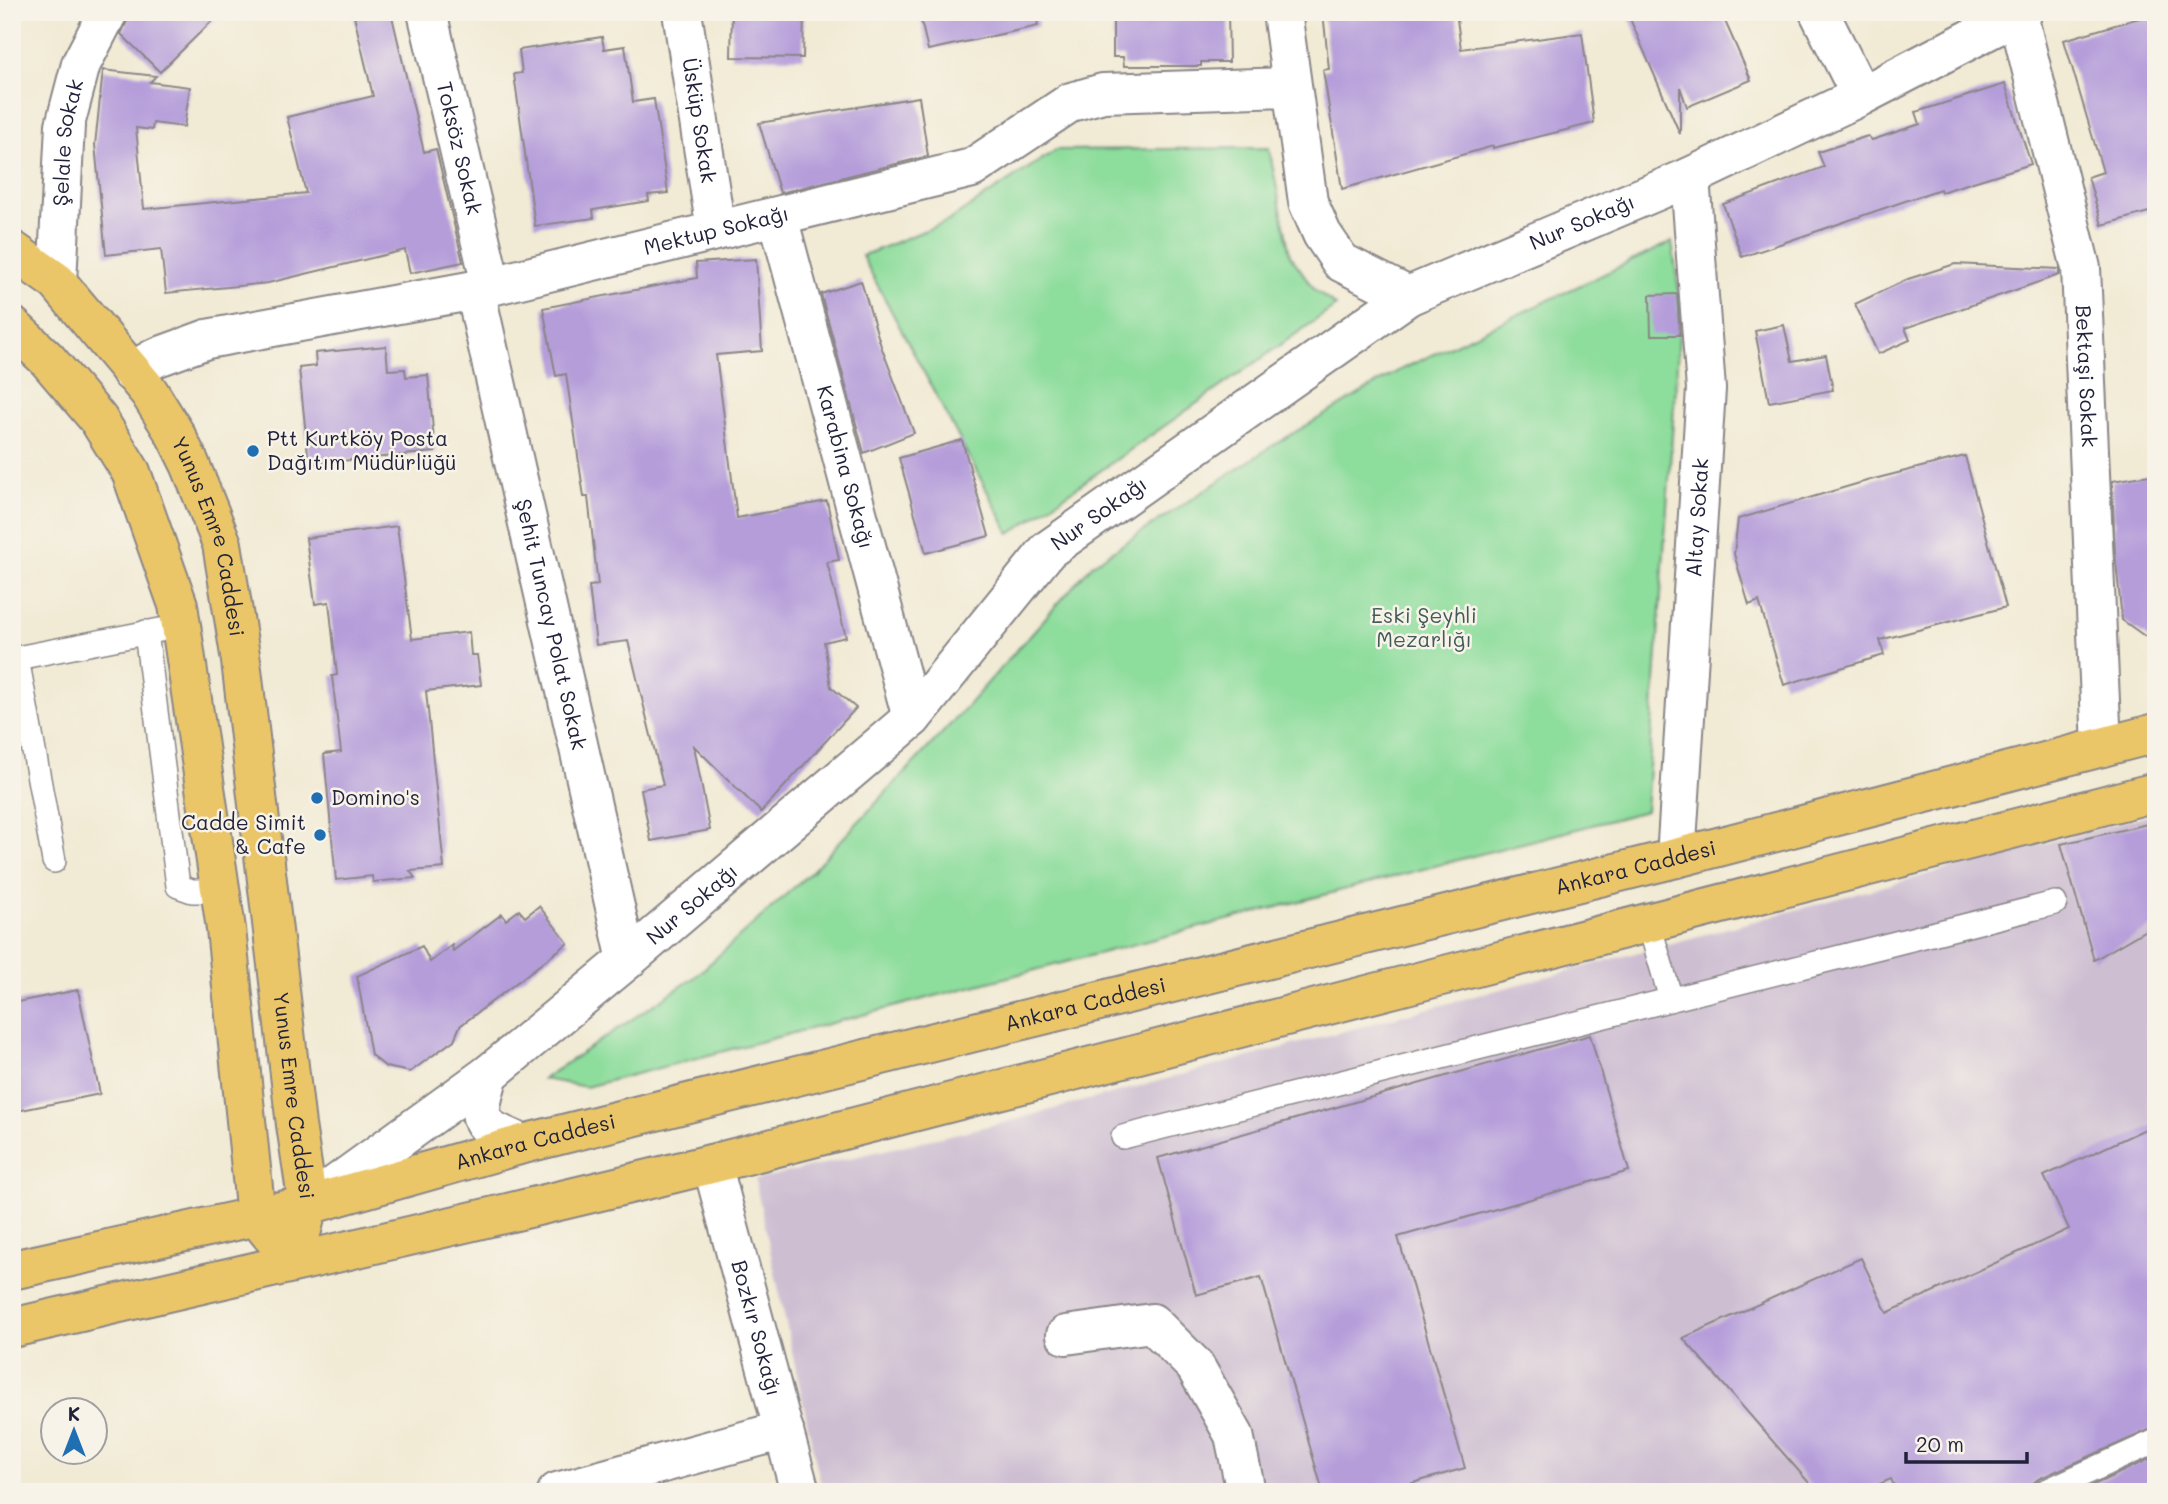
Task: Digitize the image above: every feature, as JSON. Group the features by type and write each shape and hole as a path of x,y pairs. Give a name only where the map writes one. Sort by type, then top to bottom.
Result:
{"main road":[{"name":"Yunus Emre Caddesi","path":"12,250 57,282 149,392 175,434 222,544 241,661 296,1125 308,1205 294,1263"},
{"path":"12,326 47,359 98,419 131,472 178,606 163,629 220,891 256,1216 294,1263"},
{"name":"Ankara Caddesi","path":"12,1270 308,1205 523,1144 1676,858 2156,733"},
{"path":"12,1328 712,1164 1437,978 1843,870 2156,792"}],"street":[{"name":"Şelale Sokak","path":"57,282 65,125 81,64 108,12"},
{"name":"Toksöz Sokak","path":"428,12 483,287"},
{"name":"Üsküp Sokak","path":"682,12 716,230"},
{"path":"1282,12 1308,202 1322,234 1341,262 1408,296"},
{"path":"1819,12 1861,96"},
{"name":"Nur Sokağı","path":"308,1205 489,1074 912,718 1048,550 1408,296 1690,177 1861,96 2020,13"},
{"name":"Bektaşi Sokak","path":"2020,13 2081,268 2102,747"},
{"name":"Mektup Sokağı","path":"131,372 155,358 207,339 483,287 972,168 1071,102 1103,93 1291,87"},
{"name":"Altay Sokak","path":"1676,858 1706,389 1690,177"},
{"name":"Karabina Sokağı","path":"778,217 912,718"},
{"name":"Şehit Tuncay Polat Sokak","path":"483,287 627,960"},
{"path":"489,1074 480,1106 482,1118 489,1130 523,1144"},
{"name":"Bozkır Sokağı","path":"712,1164 800,1492"},
{"path":"1066,1335 1152,1323 1195,1366 1228,1423 1234,1435 1246,1492"},
{"path":"557,1492 784,1430"}],"lane":[{"path":"54,861 15,658 163,629"},
{"path":"1123,1137 2054,903"},
{"path":"1648,921 1671,999"},
{"path":"2044,1492 2156,1441"}],"shaded area":[{"path":"2156,813 2156,1492 822,1490 755,1180 1006,1122"}],"green space":[{"path":"1269,148 1290,255 1315,290 1336,306 1010,534 862,256 948,221 1056,150"},
{"name":"Eski Şeyhli Mezarlığı","path":"1672,242 1681,306 1646,811 586,1087 543,1079 695,977 812,871 962,712 1093,564 1272,446 1400,370"}],"building":[{"path":"134,12 221,12 160,72 121,34"},
{"path":"353,12 391,12 424,152 436,149 463,262 410,273 405,250 268,283 166,293 161,249 106,255 95,145 103,70 156,76 150,82 190,87 184,127 153,123 152,130 136,128 144,209 306,193 287,117 373,96"},
{"path":"732,12 804,12 803,58 731,57"},
{"path":"919,12 1036,12 1038,26 928,50"},
{"path":"1228,12 1229,62 1201,62 1201,66 1124,66 1123,57 1113,57 1113,14"},
{"path":"1323,12 1456,12 1461,49 1582,33 1594,123 1493,146 1342,189 1323,70 1329,69"},
{"path":"1627,12 1721,12 1751,80 1687,107 1680,87 1680,134"},
{"path":"2156,13 2156,210 2102,225 2088,177 2103,172 2064,40"},
{"path":"602,37 604,49 625,46 633,102 654,99 668,193 648,195 649,201 593,210 594,218 535,226 514,74 522,73 519,50"},
{"path":"2005,84 2031,164 1941,192 1940,189 1742,257 1723,204 1824,167 1818,152 1868,136 1872,140 1920,124 1916,112"},
{"path":"919,97 928,156 780,193 759,123"},
{"path":"756,259 762,351 716,355 737,518 827,501 839,560 827,562 846,637 824,642 831,687 856,708 761,812 694,746 710,830 651,841 641,789 663,785 628,641 596,645 589,586 598,585 588,497 584,497 566,374 556,376 543,308 697,278 696,263"},
{"path":"1955,264 2059,269 2059,275 1905,328 1910,340 1878,354 1855,304 1908,279"},
{"path":"861,281 881,346 914,433 864,453 821,294"},
{"path":"1677,294 1680,335 1651,335 1650,295"},
{"path":"1784,325 1792,361 1826,355 1833,390 1769,402 1755,331"},
{"path":"386,346 388,370 405,369 406,377 428,375 435,452 309,464 299,368 316,366 315,353"},
{"path":"962,440 989,536 926,553 899,458"},
{"path":"1965,456 2006,607 1880,640 1884,655 1784,685 1759,601 1749,605 1734,554 1738,519 1870,480"},
{"path":"2156,474 2156,644 2122,620 2115,552 2112,481"},
{"path":"397,526 412,639 469,632 471,655 477,655 481,685 426,691 444,868 410,871 415,878 373,882 372,876 336,880 324,754 341,752 332,676 337,675 329,602 315,604 306,538"},
{"path":"2156,822 2156,924 2094,960 2061,844"},
{"path":"539,906 568,943 460,1026 454,1040 410,1072 386,1067 371,1055 357,976 422,946 430,962 452,945 453,951 502,914 506,920 519,910 525,917"},
{"path":"78,990 100,1094 12,1112 12,1003"},
{"path":"1590,1035 1629,1171 1398,1237 1465,1468 1381,1492 1323,1492 1261,1277 1196,1295 1158,1158"},
{"path":"2156,1124 2156,1427 2038,1479 2032,1484 2030,1492 1897,1492 1891,1479 1860,1492 1817,1492 1683,1338 1861,1258 1887,1313 2069,1229 2044,1176"},
{"path":"2156,1456 2156,1492 2078,1492"}],"place":[{"name":"Ptt Kurtköy Posta Dağıtım Müdürlüğü","path":"253,451"},
{"name":"Domino's","path":"317,798"},
{"name":"Cadde Simit & Cafe","path":"320,835"}]}
